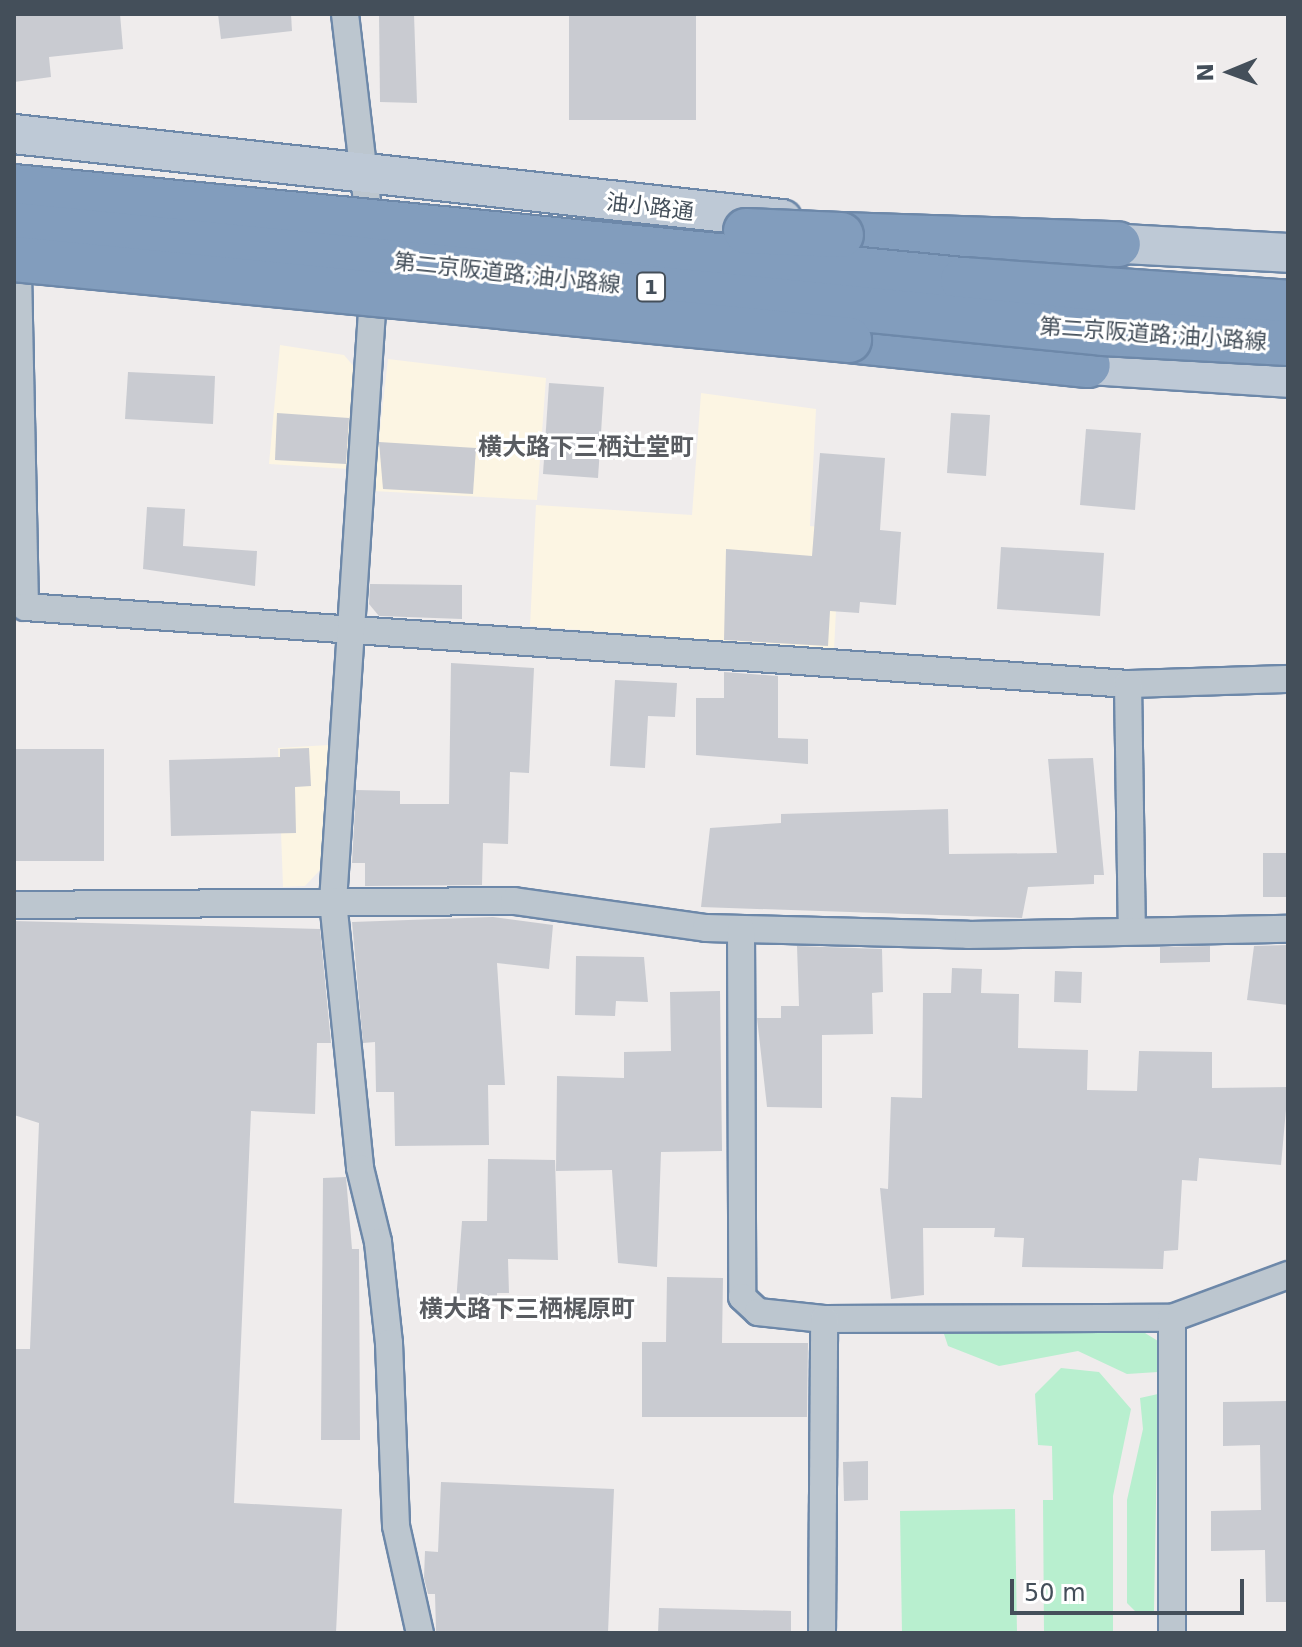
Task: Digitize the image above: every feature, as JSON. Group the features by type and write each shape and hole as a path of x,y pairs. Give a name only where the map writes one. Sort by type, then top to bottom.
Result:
{"highway":[{"path":"14,169 527,221 1118,244"},
{"name":"第二京阪道路;油小路線","path":"14,187 963,280 1288,303"},
{"name":"第二京阪道路;油小路線","path":"14,225 1103,333 1288,343"},
{"path":"15,268 849,340 1088,365"}],"street":[{"path":"345,14 366,171 377,307 333,901 360,1168 378,1242 387,1329 396,1526 420,1633"},
{"name":"油小路通","path":"14,134 366,171 686,212 1118,244 1288,253"},
{"path":"1288,378 1088,365 377,307 15,268 25,607 351,626 1128,684 1288,679"},
{"path":"1128,684 1132,928"},
{"path":"14,905 514,901 741,929 968,935 1132,928 1288,929"},
{"path":"741,929 742,1297 758,1312 824,1319 1172,1318 1288,1275"},
{"path":"1172,1318 1172,1633"},
{"path":"822,1633 824,1319"}],"shaded area":[{"path":"280,345 344,355 356,369 349,469 269,464"},
{"path":"388,359 546,378 537,500 373,491"},
{"path":"701,393 816,409 810,526 840,529 834,650 530,626 536,505 692,515"},
{"path":"329,745 320,870 305,886 283,887 278,748"}],"green space":[{"path":"943,1331 1145,1333 1158,1341 1158,1372 1127,1374 1078,1351 999,1366 948,1346"},
{"path":"1061,1368 1099,1372 1131,1409 1113,1496 1113,1633 1044,1633 1043,1500 1053,1500 1052,1446 1038,1445 1035,1394"},
{"path":"1158,1394 1154,1612 1137,1613 1127,1603 1127,1500 1143,1429 1140,1398"},
{"path":"1015,1509 1017,1633 902,1633 900,1511"}],"building":[{"path":"14,14 120,14 123,49 49,57 51,77 14,82"},
{"path":"218,14 291,14 292,31 221,39"},
{"path":"379,14 414,14 417,103 380,102"},
{"path":"569,14 696,14 696,120 569,120"},
{"path":"128,372 215,376 213,424 125,419"},
{"path":"549,383 604,387 598,478 543,474"},
{"path":"277,413 349,418 346,464 275,460"},
{"path":"951,413 990,415 986,476 947,473"},
{"path":"1086,429 1141,433 1135,510 1080,505"},
{"path":"379,442 476,448 473,494 383,489"},
{"path":"820,453 885,458 880,530 901,532 896,605 860,602 859,613 830,611 828,646 724,640 726,549 812,556"},
{"path":"147,507 185,509 183,546 257,551 255,586 143,569"},
{"path":"1001,547 1104,553 1100,616 997,609"},
{"path":"370,584 462,585 462,619 379,616 369,604"},
{"path":"451,663 534,668 529,773 510,772 508,844 483,843 482,885 365,886 365,863 352,863 356,790 400,791 400,804 449,804"},
{"path":"724,672 778,676 778,738 808,739 808,764 696,755 696,698 724,698"},
{"path":"615,680 677,683 675,717 648,716 645,768 610,766"},
{"path":"309,748 311,786 295,787 296,833 171,836 169,760 280,757 280,749"},
{"path":"14,749 104,749 104,861 14,861"},
{"path":"1093,758 1104,875 1094,875 1094,884 1028,887 1022,918 701,907 710,828 781,823 781,814 948,809 949,854 1057,853 1048,759"},
{"path":"1263,853 1288,853 1288,897 1263,897"},
{"path":"493,917 553,925 549,969 497,963 505,1085 488,1085 489,1145 395,1146 394,1092 376,1092 375,1042 363,1043 352,922"},
{"path":"14,921 320,929 331,1043 317,1043 315,1114 251,1111 234,1503 342,1509 336,1633 14,1631 14,1349 30,1349 39,1123 14,1115"},
{"path":"1288,945 1288,1005 1247,1000 1254,946"},
{"path":"797,946 882,949 883,992 872,993 873,1034 822,1035 822,1108 767,1107 757,1018 781,1018 781,1006 799,1006"},
{"path":"1210,946 1210,962 1160,963 1160,947"},
{"path":"576,956 644,957 648,1002 616,1001 615,1016 575,1015"},
{"path":"952,968 982,969 981,993 1019,994 1018,1048 1088,1050 1087,1090 1137,1091 1139,1051 1212,1052 1212,1088 1288,1087 1281,1165 1199,1158 1197,1181 1182,1180 1178,1250 1164,1251 1163,1269 1022,1267 1024,1238 994,1237 995,1228 923,1228 924,1295 891,1299 880,1188 888,1189 891,1097 922,1098 923,993 951,993"},
{"path":"1055,971 1082,972 1081,1003 1054,1002"},
{"path":"720,991 722,1151 661,1152 657,1267 618,1263 612,1170 556,1171 557,1076 624,1078 624,1052 671,1051 670,992"},
{"path":"488,1159 555,1160 558,1260 508,1259 509,1293 497,1293 497,1302 456,1303 462,1221 487,1221"},
{"path":"346,1177 352,1249 359,1249 360,1440 321,1440 323,1178"},
{"path":"667,1277 723,1278 722,1343 808,1343 807,1417 642,1417 642,1342 666,1342"},
{"path":"1288,1401 1288,1602 1266,1602 1265,1550 1211,1551 1211,1511 1261,1510 1260,1445 1223,1446 1223,1402"},
{"path":"868,1461 868,1500 844,1501 843,1462"},
{"path":"441,1482 614,1489 608,1633 436,1631 435,1594 428,1594 424,1578 425,1551 438,1552"},
{"path":"659,1608 791,1611 791,1633 658,1633"}],"district":[{"name":"横大路下三栖辻堂町","path":"586,448"},
{"name":"横大路下三栖梶原町","path":"527,1310"}]}
